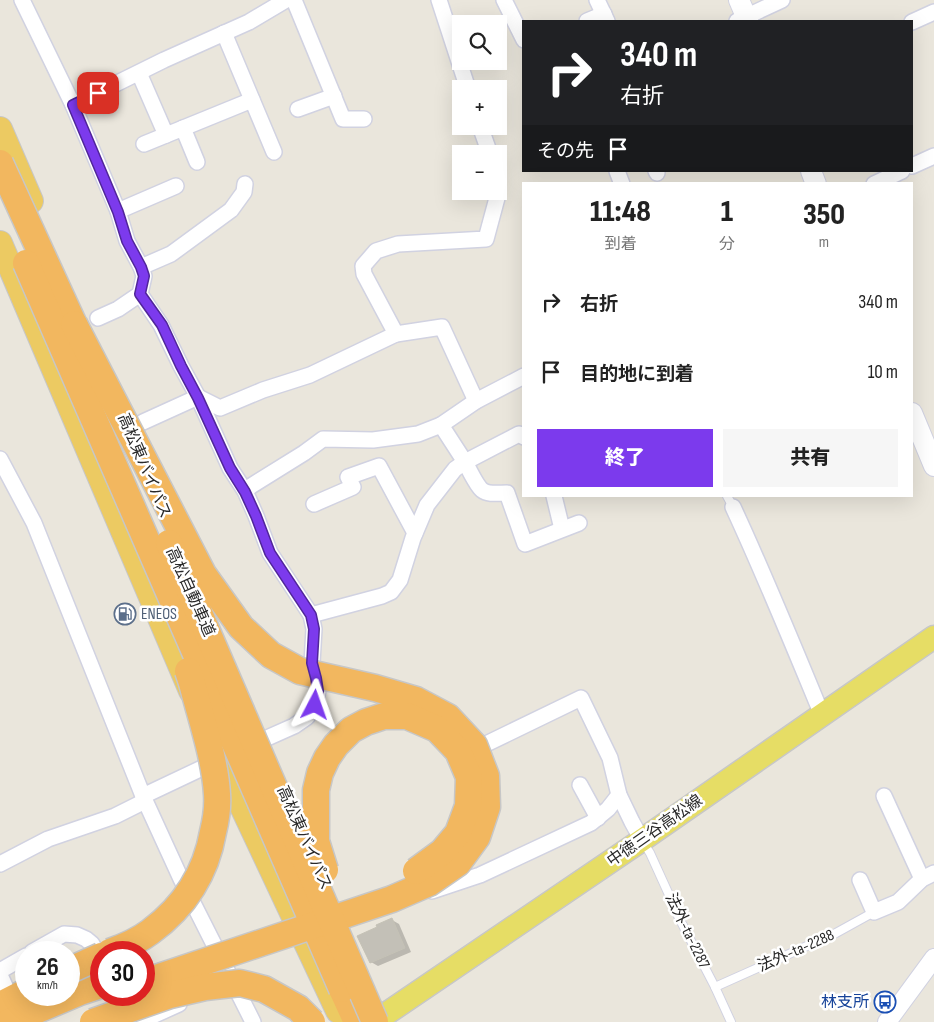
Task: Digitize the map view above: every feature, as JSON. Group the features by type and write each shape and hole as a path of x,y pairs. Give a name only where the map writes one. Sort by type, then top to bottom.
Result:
{"highway":[{"name":"高松東バイパス","path":"0,129 261,740 344,928 379,1020"},
{"name":"高松自動車道","path":"0,164 86,321 324,902 379,1020"},
{"name":"高松自動車道","path":"0,203 171,594 258,799 357,1022"},
{"path":"0,243 220,759 344,1022"},
{"path":"86,321 203,574 241,627 272,654 300,671 375,688 416,700 448,717 474,745 486,776 487,807 477,837 458,862 429,883 392,899 155,978"},
{"path":"135,941 168,918 196,883 205,865 216,819 217,796 214,770 192,683 170,622 171,594"},
{"path":"155,966 386,887 419,869 442,852 458,833 468,806 468,777 458,751 436,729 407,716 384,716 366,722 351,730 336,745 320,773 316,790 316,841 326,872 324,902"},
{"path":"10,1022 86,991 170,995 205,987 240,983 264,989 298,1008 312,1022"},
{"path":"37,1022 86,991"}],"main road":[{"path":"913,415 934,466"},
{"name":"中徳三谷高松線","path":"379,1020 934,637"}],"street":[{"path":"22,0 73,105 118,212 127,241 144,276 140,294 118,309 86,321"},
{"path":"73,105 139,72 250,22 286,0"},
{"path":"294,0 343,119 364,119"},
{"path":"439,0 465,80"},
{"path":"504,0 522,36"},
{"path":"597,0 605,18"},
{"path":"743,15 782,0"},
{"path":"913,22 934,12"},
{"path":"224,33 274,152"},
{"path":"139,72 166,135"},
{"path":"298,109 334,96"},
{"path":"144,144 252,100"},
{"path":"182,128 197,162"},
{"path":"913,166 934,156"},
{"path":"878,182 900,172"},
{"path":"141,267 171,254 231,210 244,192 245,184"},
{"path":"118,212 176,186"},
{"path":"396,334 364,274 363,266 376,251 398,244 486,238 496,200"},
{"path":"0,864 48,839 115,816 144,798 220,759 294,726 307,717 315,705 318,691 312,663 314,629 311,615 270,553 245,492 230,468 162,325 140,294"},
{"path":"143,422 198,398 220,408 263,390 310,375 396,334 442,327 476,401"},
{"path":"245,492 251,486 323,439 373,440 418,434 441,425 476,401 522,377"},
{"path":"441,425 483,491 507,493 525,544 579,523"},
{"path":"311,615 373,599 391,592 400,580 415,533 427,505 455,469 519,434 522,436"},
{"path":"0,459 34,523 144,798 181,878 253,1022"},
{"path":"314,504 353,487 348,477 379,466 415,533"},
{"path":"554,497 562,529"},
{"path":"730,502 758,561 822,715"},
{"path":"312,663 379,677 427,691 450,704 471,722 486,744 493,764 496,792 488,830 478,850 440,888"},
{"path":"486,744 581,698 610,758 619,795 642,840"},
{"path":"580,785 598,818"},
{"path":"344,928 440,888 480,875 591,823 608,809 619,795"},
{"path":"860,880 874,912 898,902 928,876 884,796"},
{"path":"52,941 64,934 77,935 90,942"},
{"path":"887,1022 934,958"},
{"path":"0,971 15,962"},
{"path":"139,1022 232,980"},
{"path":"119,1006 126,1022"}],"lane":[{"name":"法外-ta-2287","path":"642,840 731,1022"},
{"name":"法外-ta-2288","path":"715,987 836,933 874,912"}],"building":[{"path":"392,918 405,948 370,963 357,936"}],"place":[{"name":"ENEOS","path":"125,614"},
{"name":"林支所","path":"885,1002"}],"route":[{"path":"98,93 73,105 118,212 127,241 141,267 144,276 140,294 162,325 230,468 245,492 270,553 311,615 314,629 312,663 318,691 315,705"}]}
